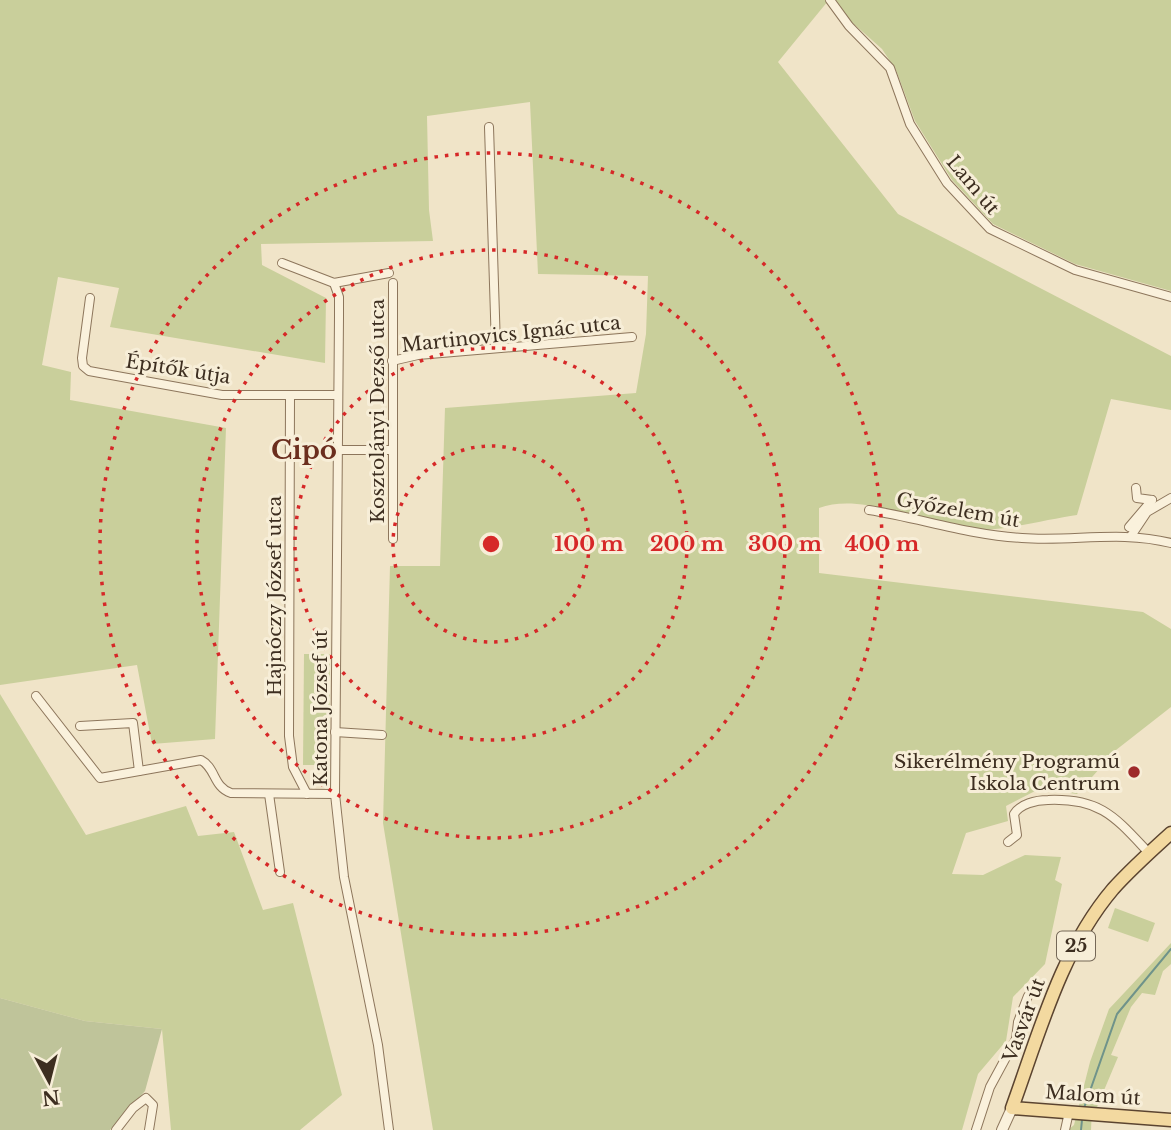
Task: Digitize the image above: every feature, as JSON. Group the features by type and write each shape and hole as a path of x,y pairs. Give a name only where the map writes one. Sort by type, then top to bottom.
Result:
{"main road":[{"name":"Vasvár út","path":"1012,1108 1055,991 1084,931 1112,890 1171,833"},
{"path":"1021,1083 1021,1099 1034,1110"},
{"name":"Malom út","path":"1012,1108 1171,1120"}],"street":[{"name":"Lam út","path":"830,0 849,26 890,68 909,124 947,183 990,229 1075,271 1171,297"},
{"path":"489,127 496,347"},
{"path":"282,262 334,284 389,274"},
{"name":"Kosztolányi Dezső utca","path":"393,283 393,539"},
{"name":"Katona József út","path":"334,284 339,297 335,794 344,877 378,1045 389,1130"},
{"name":"Építők útja","path":"90,298 82,358 86,369 222,395 338,395"},
{"name":"Martinovics Ignác utca","path":"392,362 418,355 632,337"},
{"name":"Hajnóczy József utca","path":"290,395 289,736 293,768 307,794"},
{"path":"338,450 392,450"},
{"path":"1136,488 1138,498 1152,500"},
{"path":"1129,536 1138,513 1152,500 1161,496"},
{"path":"1129,536 1147,512 1171,498"},
{"name":"Győzelem út","path":"869,510 975,533 1021,538 1129,536 1171,543"},
{"path":"36,696 98,777 116,778 201,760 209,766 219,786 225,791 335,794"},
{"path":"80,726 132,723 139,771"},
{"path":"335,732 382,734"},
{"path":"269,794 280,872"},
{"path":"1007,842 1017,835 1014,814 1023,806 1047,800 1086,802 1125,826 1149,853"},
{"path":"975,1130 990,1087 1016,1040 1018,1021 1028,996"},
{"path":"116,1130 133,1108 146,1098 153,1105 149,1130"},
{"name":"Vasvár út","path":"1002,1130 1012,1108"},
{"path":"1065,1130 1072,1112"}],"green space":[{"path":"0,0 1171,0 1171,291 1075,264 993,224 952,180 915,121 896,70 882,49 828,1 778,62 898,214 1171,356 1171,410 1111,399 1077,515 1013,527 976,530 856,504 819,508 819,573 1143,612 1171,629 1171,707 1116,750 1077,794 1039,789 1006,806 1008,821 966,833 952,874 983,875 1025,855 1061,857 1055,880 1062,884 1045,964 1013,997 1006,1041 978,1074 962,1130 433,1130 383,823 390,566 440,566 445,408 636,393 646,334 648,276 538,274 530,102 427,116 429,210 433,241 261,244 262,265 326,298 325,363 110,327 119,288 58,277 42,365 71,372 70,400 226,428 215,739 152,744 137,665 0,685"},
{"path":"304,654 330,654 329,765 303,765"},
{"path":"0,694 86,835 186,806 198,836 234,832 263,910 293,903 342,1095 300,1130 171,1130 162,1029 85,1021 0,998"},
{"path":"1115,908 1155,923 1148,942 1108,928"},
{"path":"1171,943 1171,964 1163,971 1155,995 1142,993 1131,1007 1111,1055 1118,1057 1097,1107 1092,1107 1091,1130 1068,1130 1074,1125 1090,1062 1109,1009"},
{"path":"0,998 85,1021 162,1029 145,1091 110,1130 0,1130"}],"waterway":[{"path":"1084,1108 1117,1014 1171,949"},
{"path":"1081,1130 1082,1120"}],"place":[{"name":"Sikerélmény Programú Iskola Centrum","path":"1134,772"}],"district":[{"name":"Cipó","path":"304,450"}]}
